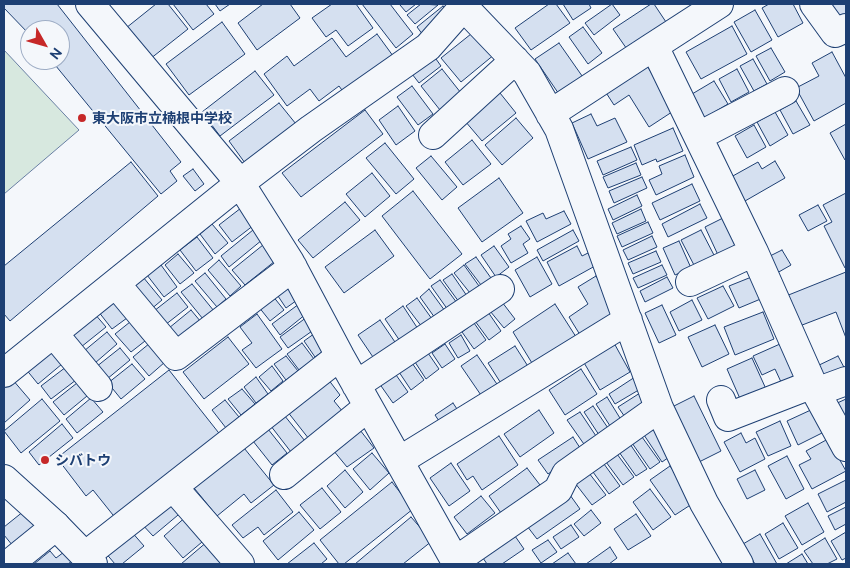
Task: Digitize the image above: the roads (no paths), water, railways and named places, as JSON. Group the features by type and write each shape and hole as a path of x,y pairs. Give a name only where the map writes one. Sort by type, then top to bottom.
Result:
{"street":[{"path":"4,373 240,183 311,129 428,47 463,4 527,73 559,130 659,408 704,503 739,564"},
{"path":"550,114 654,46 683,13 719,4"},
{"path":"814,4 835,33 846,28"},
{"path":"98,6 240,183 293,267 362,396 456,563 558,490 566,474 659,408"},
{"path":"654,46 754,252 814,388 846,447"},
{"path":"433,135 515,60"},
{"path":"699,136 785,91"},
{"path":"690,282 754,252"},
{"path":"116,284 176,356 293,267"},
{"path":"284,475 362,396 500,289"},
{"path":"398,461 628,320"},
{"path":"54,334 98,387"},
{"path":"4,480 56,526 89,560 173,487 340,356"},
{"path":"721,400 728,418 814,388 846,381"},
{"path":"173,487 240,564"},
{"path":"9,564 56,526"}],"place":[{"name":"東大阪市立楠根中学校","path":"82,118"},
{"name":"シバトウ","path":"45,460"}]}
